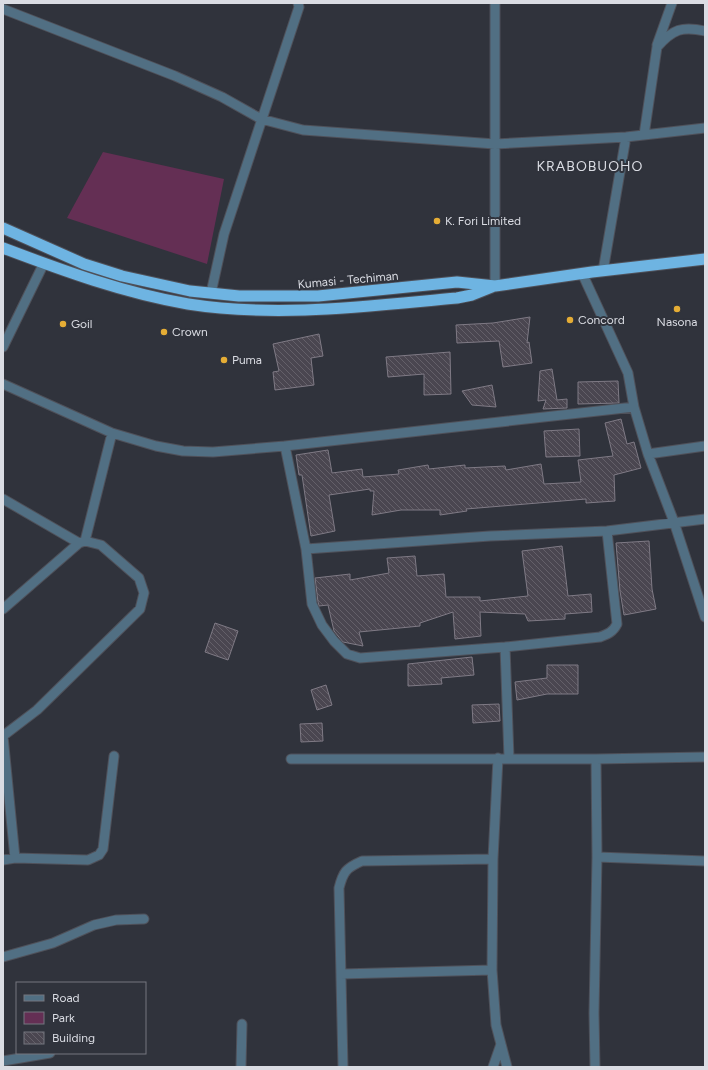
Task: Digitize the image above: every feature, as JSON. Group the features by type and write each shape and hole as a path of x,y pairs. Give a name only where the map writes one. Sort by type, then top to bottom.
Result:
{"highway":[{"name":"Kumasi - Techiman","path":"3,228 84,264 122,276 159,285 211,293 274,298 353,294 457,282 495,286 582,273 705,259"},
{"path":"3,248 76,276 144,295 189,304 266,310 339,309 457,298 472,295 495,286"}],"street":[{"path":"211,293 224,234 299,7 298,3"},
{"path":"495,3 495,286"},
{"path":"644,135 657,47 672,3"},
{"path":"3,10 175,76 222,97 261,119 303,130 495,144 626,137 705,128"},
{"path":"657,47 674,32 688,28 705,31"},
{"path":"603,271 626,137"},
{"path":"3,347 44,264"},
{"path":"582,273 628,373 634,407 648,454 674,522 705,617"},
{"path":"3,384 112,433 183,451 213,452 285,446 634,407"},
{"path":"3,609 82,542 112,433"},
{"path":"285,446 306,549 312,604 322,625 347,654 360,658 505,648 600,637 614,630 617,624 607,531"},
{"path":"648,454 705,446"},
{"path":"3,499 82,542 101,545 139,578 144,592 140,609 36,710 3,736 15,858"},
{"path":"306,549 490,536 607,531 674,522 705,520"},
{"path":"505,648 509,758"},
{"path":"3,860 15,858 88,860 99,855 102,849 114,756"},
{"path":"292,759 596,759 705,757"},
{"path":"498,758 493,859 492,970 494,1007 507,1067"},
{"path":"595,1067 594,1013 597,857 596,759"},
{"path":"597,857 705,861"},
{"path":"343,1067 339,888 343,872 352,865 362,861 493,859"},
{"path":"3,957 53,942 94,924 116,920 144,919"},
{"path":"341,974 492,970"},
{"path":"241,1067 242,1024"},
{"path":"493,1067 501,1044"},
{"path":"3,1061 44,1054"}],"green space":[{"path":"103,152 224,179 207,264 67,218"}],"building":[{"path":"530,317 527,343 529,342 532,363 503,367 499,341 457,343 456,325 493,323"},
{"path":"319,334 323,356 311,358 314,385 275,390 273,372 279,371 273,344"},
{"path":"450,352 451,394 424,395 424,374 388,377 386,357"},
{"path":"552,369 557,400 567,399 567,408 543,409 546,400 538,401 540,371"},
{"path":"618,381 619,403 578,404 578,382"},
{"path":"492,385 496,407 472,405 462,391"},
{"path":"621,419 627,444 634,442 641,468 614,475 615,501 586,503 586,499 466,509 467,511 440,515 440,510 401,510 372,515 374,491 370,491 370,489 329,495 335,531 311,536 302,475 299,475 296,455 328,450 332,473 362,469 363,477 399,474 398,470 428,465 429,469 465,465 465,468 505,466 506,470 541,464 544,484 581,482 578,460 613,456 605,423"},
{"path":"579,429 580,456 546,457 544,431"},
{"path":"649,541 652,589 656,609 624,615 620,591 616,543"},
{"path":"562,546 568,596 591,594 592,612 565,614 565,619 528,621 525,614 480,612 481,636 455,639 453,612 420,623 420,626 359,632 363,646 343,642 334,631 328,605 319,606 318,602 315,578 350,574 350,580 389,573 387,558 415,556 417,576 444,574 446,597 480,597 480,601 528,596 522,551"},
{"path":"215,623 238,631 228,660 205,652"},
{"path":"472,657 474,675 441,678 442,684 408,686 408,664"},
{"path":"547,665 578,665 578,694 547,694 517,700 515,682 547,678"},
{"path":"326,685 332,705 317,710 311,690"},
{"path":"499,704 500,721 473,723 472,705"},
{"path":"322,723 323,741 301,742 300,724"}],"place":[{"name":"K. Fori Limited","path":"437,221"},
{"name":"Nasona","path":"677,309"},
{"name":"Concord","path":"570,320"},
{"name":"Goil","path":"63,324"},
{"name":"Crown","path":"164,332"},
{"name":"Puma","path":"224,360"}],"district":[{"name":"KRABOBUOHO","path":"590,166"}]}
